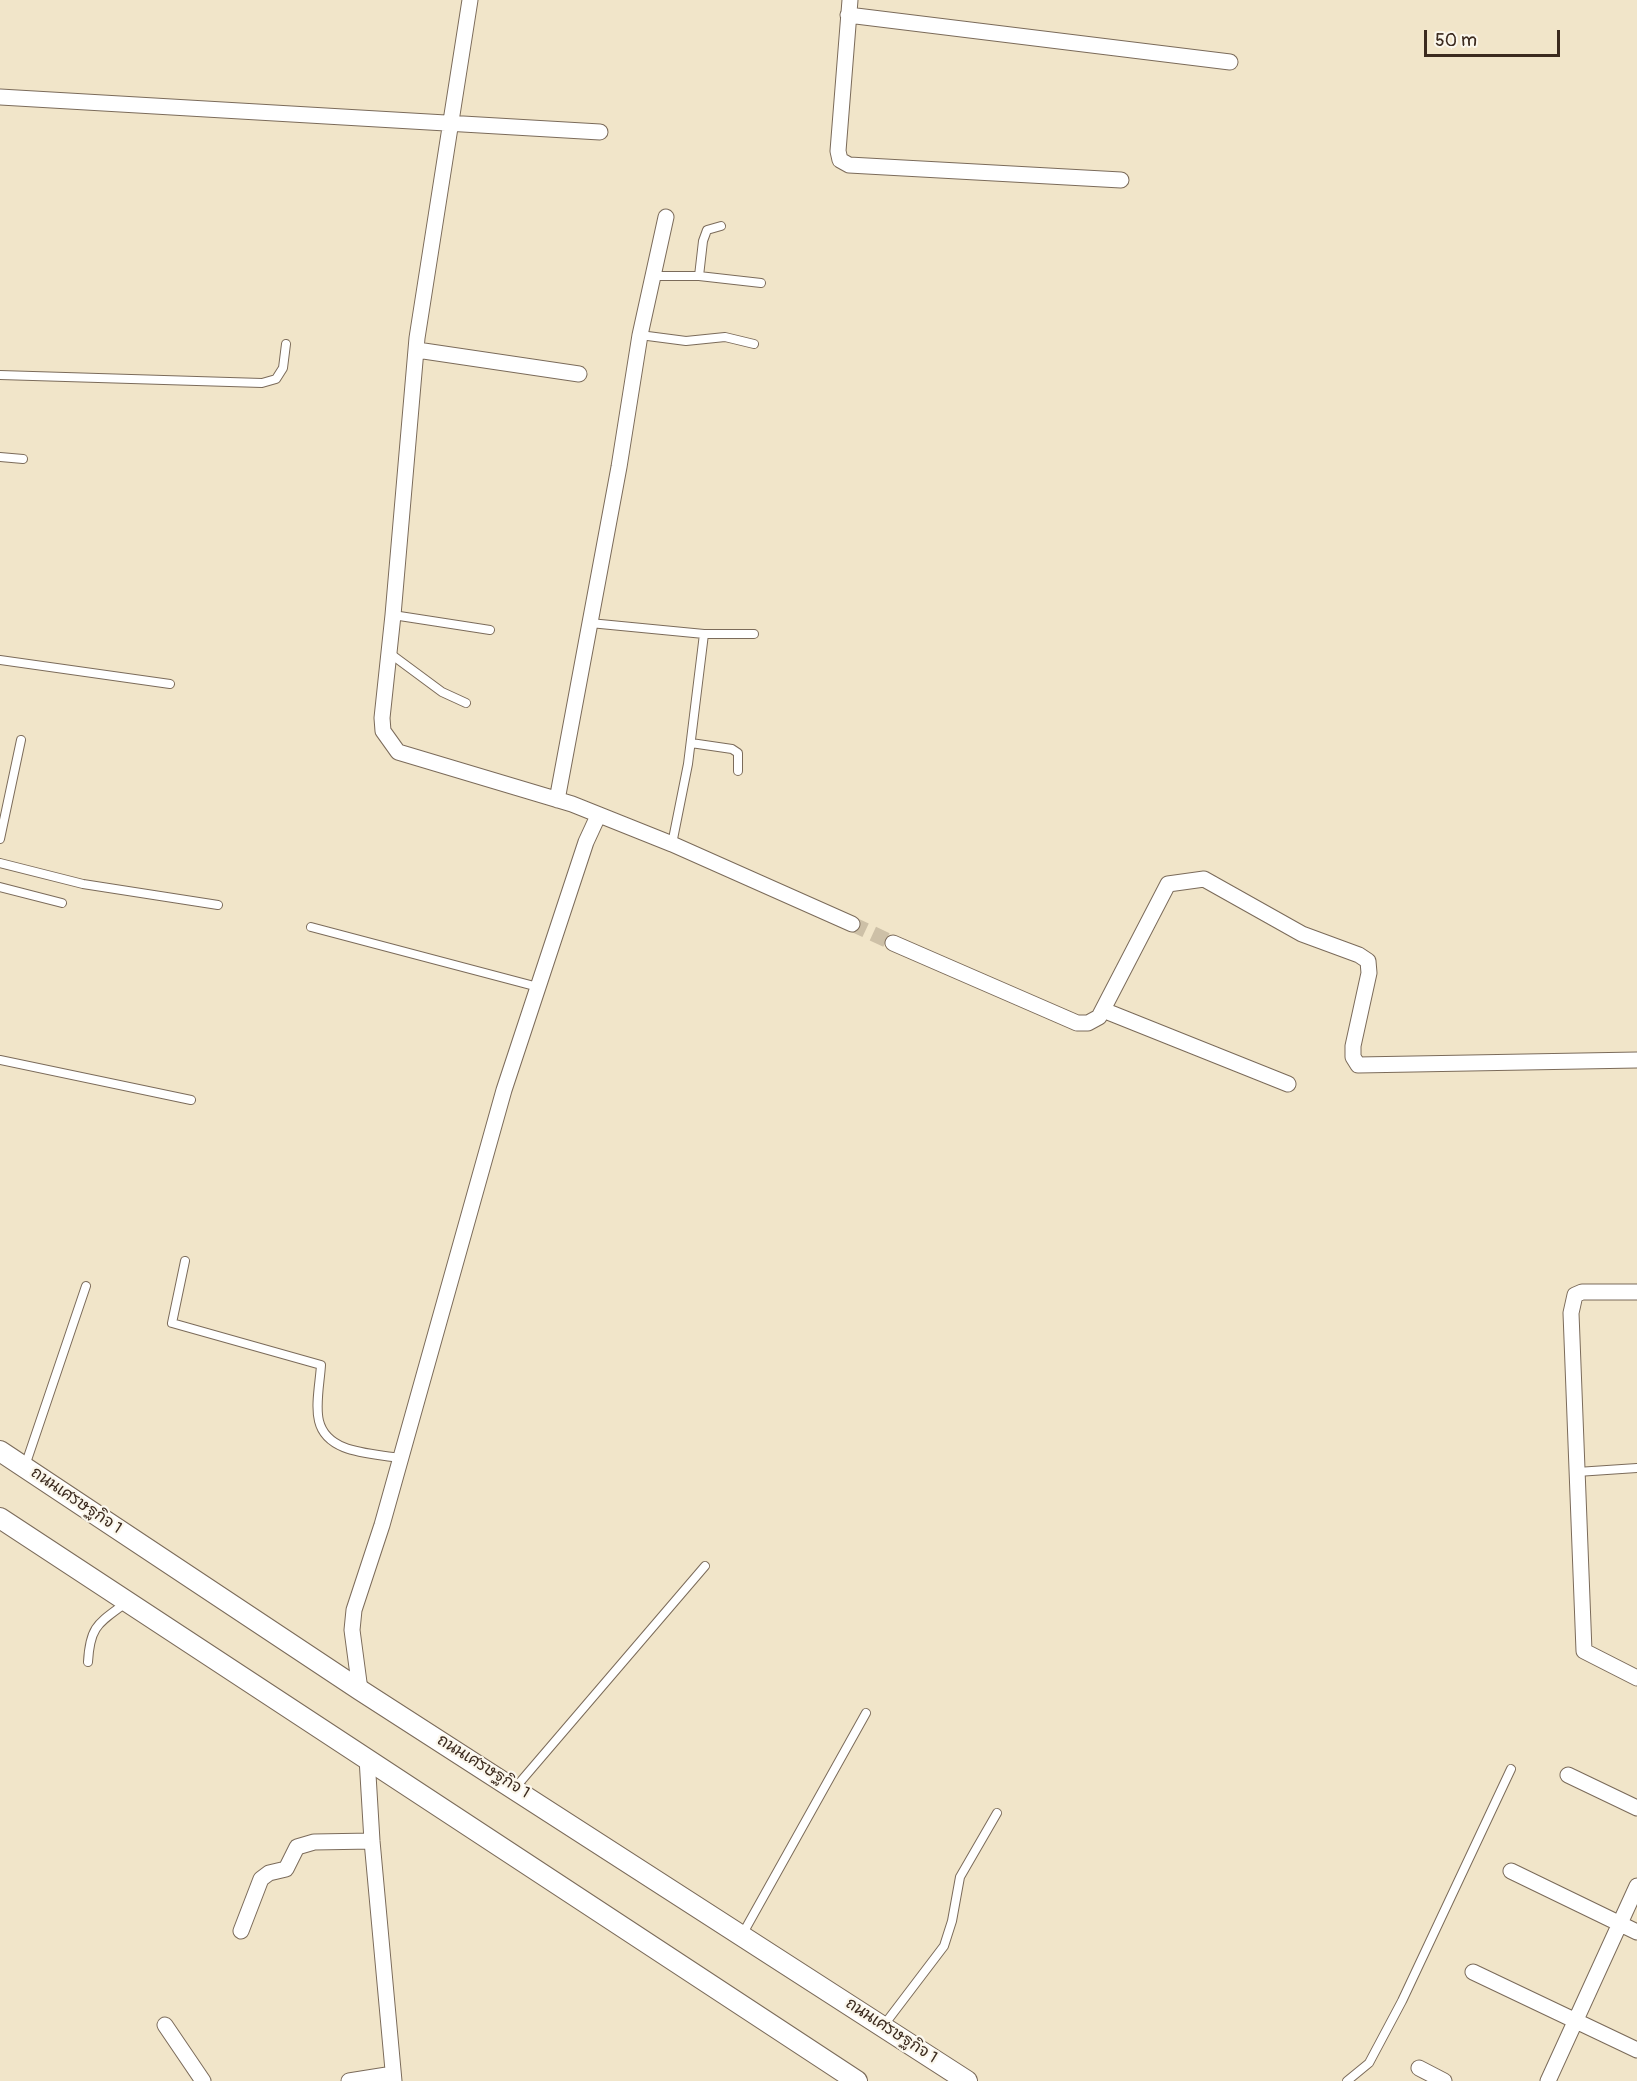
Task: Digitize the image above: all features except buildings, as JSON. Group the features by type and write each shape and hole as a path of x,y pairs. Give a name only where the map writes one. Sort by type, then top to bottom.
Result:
{"main road":[{"name":"ถนนเศรษฐกิจ 1","path":"0,1451 360,1690 967,2081"},
{"path":"0,1518 857,2081"}],"street":[{"path":"470,0 417,350 405,454 393,615 387,651 383,731 398,752 557,800 672,844 852,924"},
{"path":"1121,180 849,165 840,160 837,151 849,8 1230,62"},
{"path":"0,97 600,132"},
{"path":"557,800 619,467 640,335 655,276 666,217"},
{"path":"417,350 579,374"},
{"path":"360,1690 352,1620 504,1090 586,842 598,816"},
{"path":"893,943 1077,1023 1088,1023 1099,1017 1168,884 1204,879 1302,934 1368,961 1369,973 1353,1046 1353,1057 1358,1065 1637,1060"},
{"path":"1103,1010 1288,1084"},
{"path":"1637,1292 1582,1292 1575,1295 1571,1314 1584,1651 1637,1678"},
{"path":"349,2081 394,2077 372,1841 367,1758"},
{"path":"1568,1775 1637,1808"},
{"path":"242,1931 261,1879 269,1873 286,1869 297,1847 314,1842 372,1841"},
{"path":"1511,1871 1637,1932"},
{"path":"1548,2081 1637,1886"},
{"path":"1473,1972 1575,2023 1637,2050"},
{"path":"165,2025 203,2081"},
{"path":"1419,2068 1444,2081"}],"lane":[{"path":"699,276 703,241 707,230 721,226"},
{"path":"655,276 699,276 761,283"},
{"path":"640,335 686,340 725,337 754,344"},
{"path":"0,375 262,383 276,379 283,368 286,344"},
{"path":"0,457 23,459"},
{"path":"393,615 490,630"},
{"path":"590,623 704,634 754,634"},
{"path":"672,844 691,743 704,634"},
{"path":"387,651 442,692 466,703"},
{"path":"0,660 170,684"},
{"path":"0,839 21,740"},
{"path":"691,743 732,749 738,753 738,771"},
{"path":"0,863 83,884 218,905"},
{"path":"0,887 62,903"},
{"path":"311,927 538,987"},
{"path":"0,1060 191,1100"},
{"path":"185,1261 172,1323 321,1365 319,1420 325,1436 337,1446 399,1458"},
{"path":"25,1467 86,1286"},
{"path":"1577,1472 1637,1468"},
{"path":"515,1788 705,1566"},
{"path":"88,1662 89,1639 93,1631 127,1601"},
{"path":"742,1935 866,1713"},
{"path":"1347,2081 1369,2063 1402,2001 1511,1769"},
{"path":"883,2026 944,1946 951,1928 960,1877 997,1813"}],"tunnel":[{"path":"852,924 893,943"}]}
